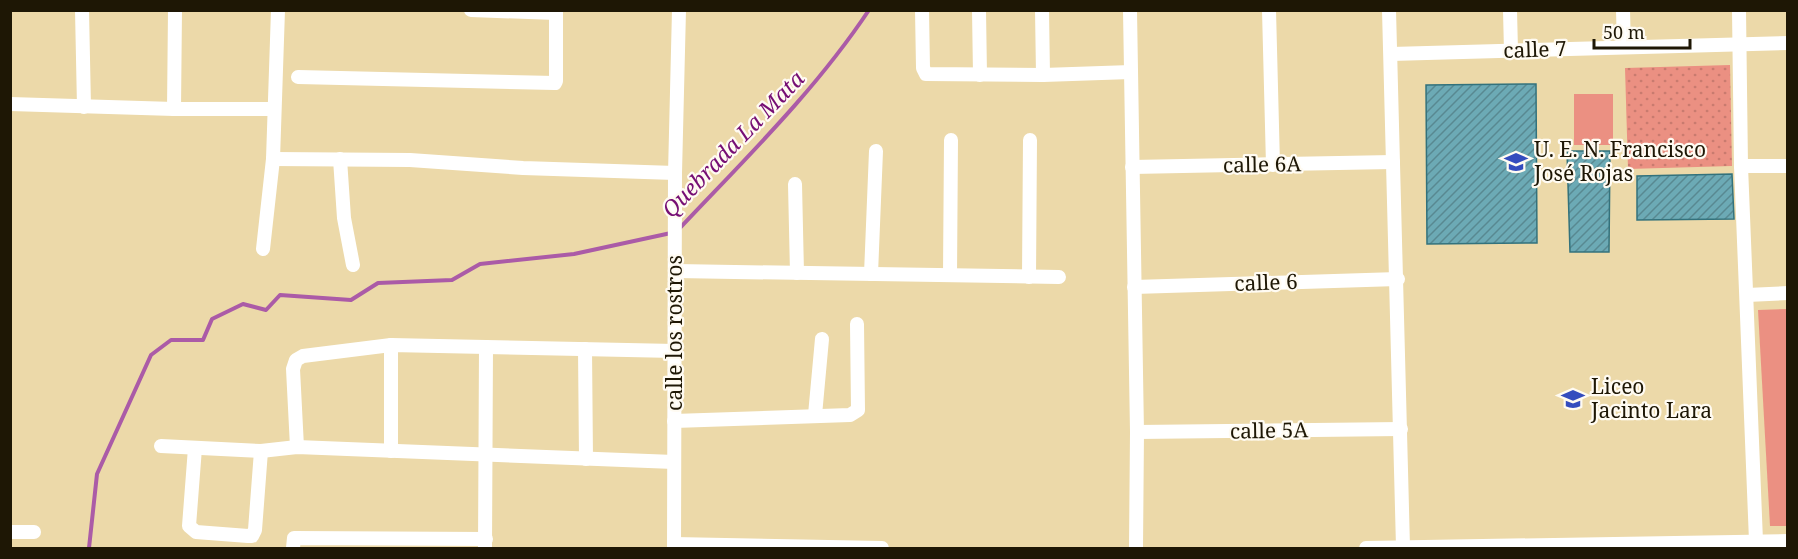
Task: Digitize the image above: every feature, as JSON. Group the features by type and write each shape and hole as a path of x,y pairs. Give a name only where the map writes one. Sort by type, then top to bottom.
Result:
{"street":[{"path":"82,10 84,106"},
{"path":"174,109 175,10"},
{"path":"262,249 273,159 278,10"},
{"path":"298,77 555,83 556,11 471,10"},
{"name":"calle los rostros","path":"674,546 675,172 679,10"},
{"path":"922,10 923,68 926,74 1043,75 1131,72"},
{"path":"979,10 980,75"},
{"path":"1042,10 1043,75"},
{"path":"1130,10 1137,432 1136,549"},
{"path":"1269,10 1273,165"},
{"path":"1389,10 1392,162 1398,279 1403,547"},
{"path":"1510,10 1511,51"},
{"path":"1623,10 1624,47"},
{"path":"1739,10 1741,166 1756,541"},
{"name":"calle 7","path":"1391,54 1788,43"},
{"path":"10,104 174,109 274,109"},
{"path":"950,275 951,140"},
{"path":"1029,277 1030,140"},
{"path":"871,274 876,151"},
{"path":"273,159 410,160 523,168 675,172"},
{"path":"340,159 344,218 352,265"},
{"name":"calle 6A","path":"1132,167 1392,162"},
{"path":"1741,166 1788,166"},
{"path":"795,184 797,273"},
{"path":"676,271 1059,277"},
{"name":"calle 6","path":"1134,287 1398,279"},
{"path":"1747,295 1788,293"},
{"path":"674,420 850,415 858,410 858,324"},
{"path":"815,416 822,339"},
{"path":"297,447 293,369 296,360 303,356 391,345 675,351"},
{"path":"391,345 391,451"},
{"path":"293,549 294,538 485,544 486,347"},
{"path":"585,349 586,459"},
{"name":"calle 5A","path":"1137,432 1401,429"},
{"path":"161,447 261,451 297,447 674,462"},
{"path":"195,448 189,526 196,532 248,536 252,536 255,530 261,451"},
{"path":"10,532 34,532"},
{"path":"1366,549 1788,541"},
{"path":"674,546 882,549"}],"shaded area":[{"path":"1730,65 1732,166 1628,169 1625,68"},
{"path":"1574,94 1613,94 1613,145 1574,145"},
{"path":"1787,309 1787,526 1770,526 1758,310"}],"building":[{"name":"U. E. N. Francisco José Rojas","path":"1536,84 1537,243 1427,244 1426,85"},
{"path":"1567,151 1610,151 1609,252 1570,252"},
{"path":"1732,174 1734,219 1637,220 1637,176"}],"waterway":[{"name":"Quebrada La Mata","path":"680,228 803,96 869,10"},
{"name":"Quebrada La Mata","path":"89,548 97,474 151,355 171,340 203,340 212,319 243,304 266,310 280,295 351,300 378,283 452,280 480,264 574,254 671,233"}],"place":[{"name":"U. E. N. Francisco José Rojas","path":"1516,162"},
{"name":"Liceo Jacinto Lara","path":"1573,399"}]}
